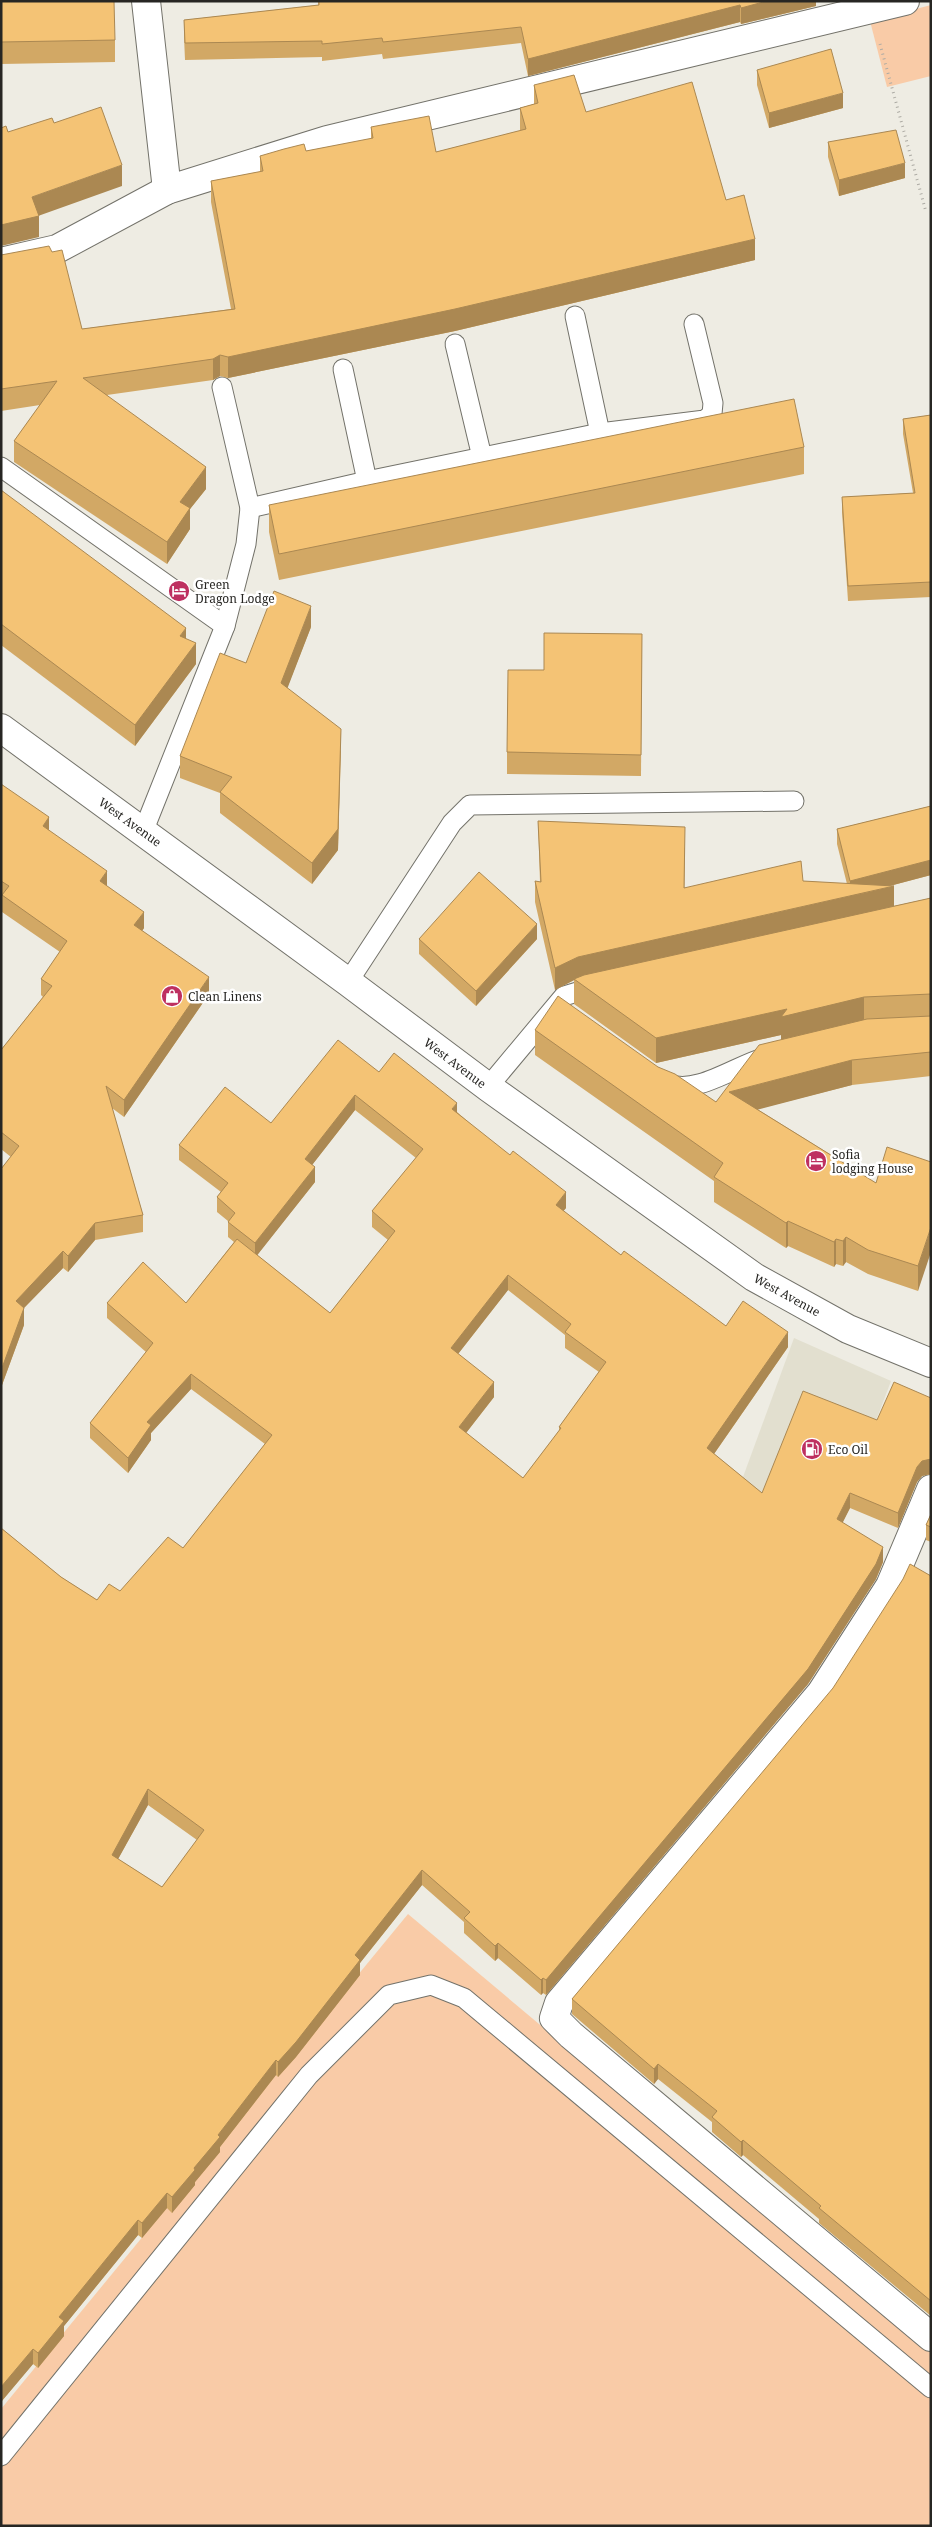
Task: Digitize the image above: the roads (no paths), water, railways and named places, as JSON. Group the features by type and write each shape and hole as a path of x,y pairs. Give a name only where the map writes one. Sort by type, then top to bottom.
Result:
{"street":[{"path":"146,1 167,190"},
{"path":"1,262 57,249 167,190 327,140 905,1"},
{"name":"West Avenue","path":"1,728 348,982 488,1088 754,1277 848,1329 931,1363"},
{"path":"931,1489 890,1586 821,1693 559,2004 554,2018 578,2042 931,2337"}],"lane":[{"path":"575,316 600,433"},
{"path":"250,508 367,481 600,433 705,420 712,414 712,403 694,324"},
{"path":"455,344 482,457"},
{"path":"343,369 367,481"},
{"path":"143,832 225,626 246,544 250,508 222,387"},
{"path":"1,467 225,626"},
{"path":"348,982 452,823 470,805 794,801"},
{"path":"488,1088 564,996 580,989 619,981"},
{"path":"556,1005 572,1016"},
{"path":"657,1077 677,1088 695,1086 752,1060 790,1051"},
{"path":"1,2456 309,2075 389,1995 431,1985 464,1998 931,2388"}],"place":[{"name":"Green Dragon Lodge","path":"179,591"},
{"name":"Clean Linens","path":"172,996"},
{"name":"Sofia lodging House","path":"816,1161"},
{"name":"Eco Oil","path":"812,1449"}]}
